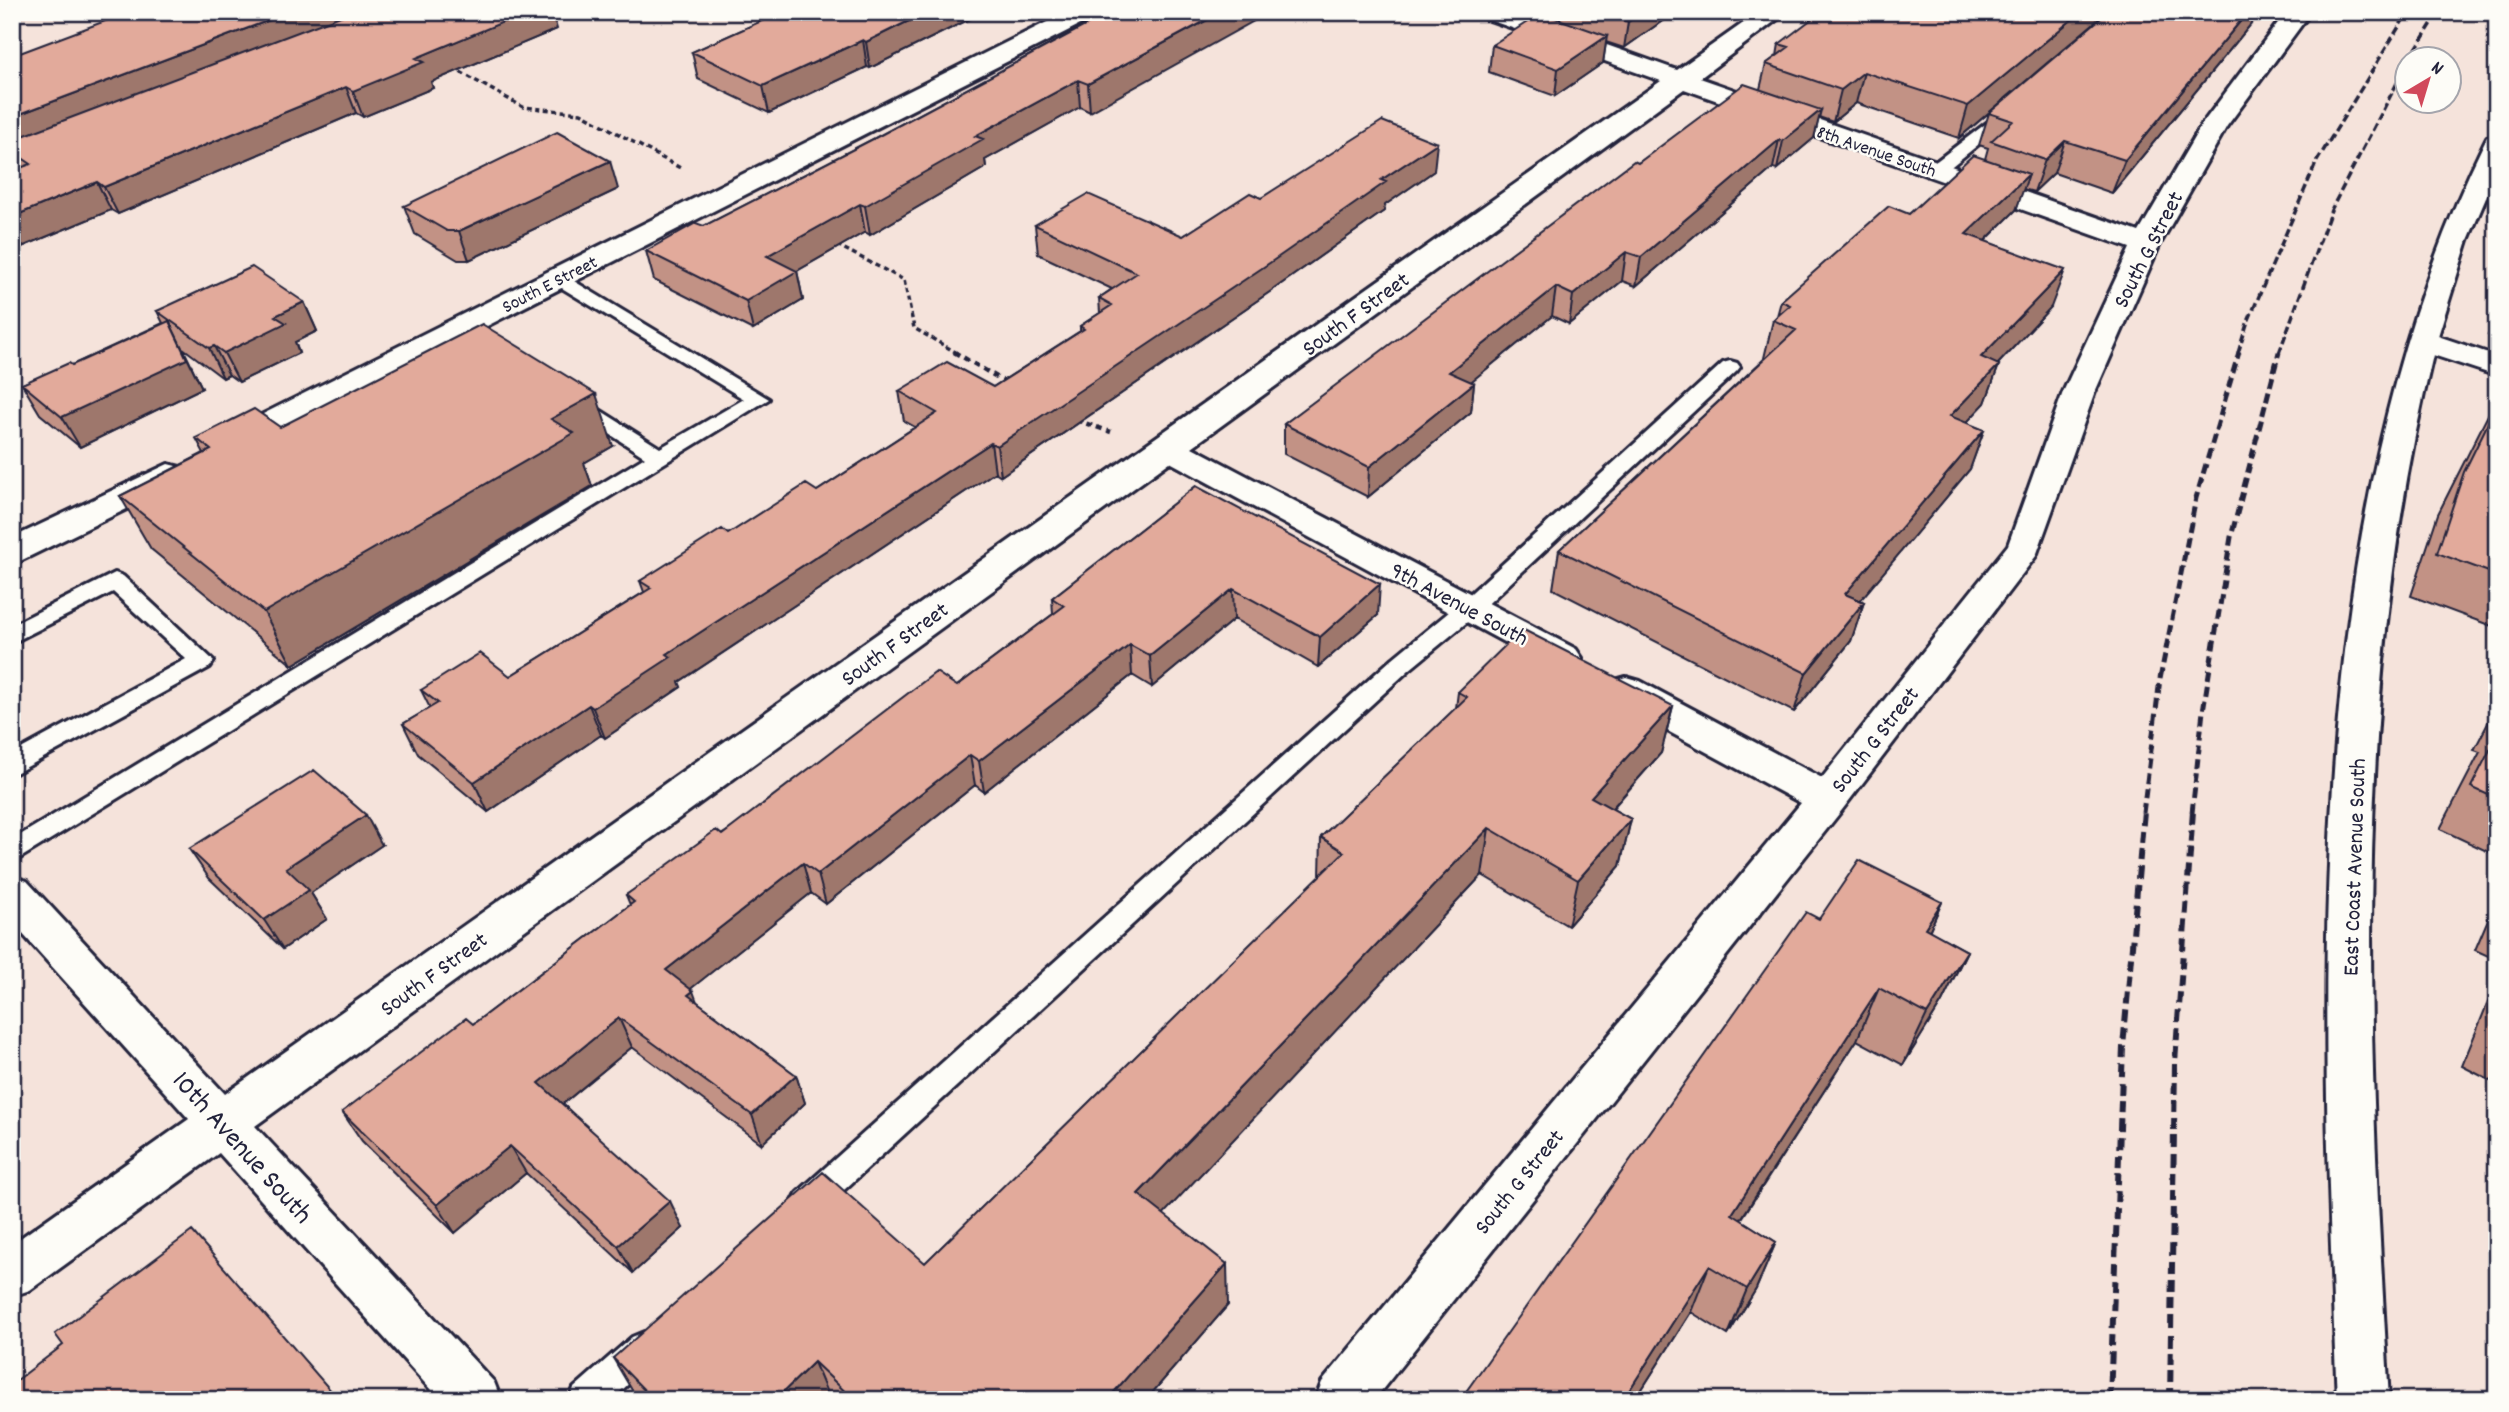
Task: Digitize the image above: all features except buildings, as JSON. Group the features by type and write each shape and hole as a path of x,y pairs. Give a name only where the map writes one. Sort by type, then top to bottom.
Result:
{"street":[{"name":"South E Street","path":"12,553 469,336 559,278 1086,12"},
{"name":"8th Avenue South","path":"1490,12 2146,244"},
{"name":"South F Street","path":"12,1273 1775,12"},
{"name":"South G Street","path":"1341,1400 1828,799 2024,548 2078,392 2146,244 2215,124 2299,12"},
{"name":"East Coast Avenue South","path":"2363,1400 2348,1074 2351,829 2364,645 2389,475 2421,340 2440,278 2481,174 2497,143"},
{"path":"2421,340 2497,367"},
{"name":"9th Avenue South","path":"1167,447 1828,799"},
{"name":"10th Avenue South","path":"12,893 475,1400"}],"lane":[{"path":"1936,170 2025,97"},
{"path":"12,853 759,399 559,278"},
{"path":"790,1219 1401,664 1469,608 1730,367"},
{"path":"559,393 660,457"},
{"path":"12,635 116,581 202,661 12,766"},
{"path":"586,1400 668,1327"}],"path":[{"path":"444,62 523,107 581,113 684,170"},
{"path":"836,244 904,280 914,328 1010,385"},
{"path":"1070,418 1120,436"}],"railway":[{"path":"2238,353 2247,324 2317,161 2408,12"},
{"path":"2418,46 2439,12"},
{"path":"2279,353 2331,210 2394,89"},
{"path":"2143,813 2160,679 2196,498 2239,352"},
{"path":"2192,813 2203,711 2231,537 2279,352"},
{"path":"2110,1400 2123,1047 2144,811"},
{"path":"2170,1400 2175,1063 2193,811"}]}
